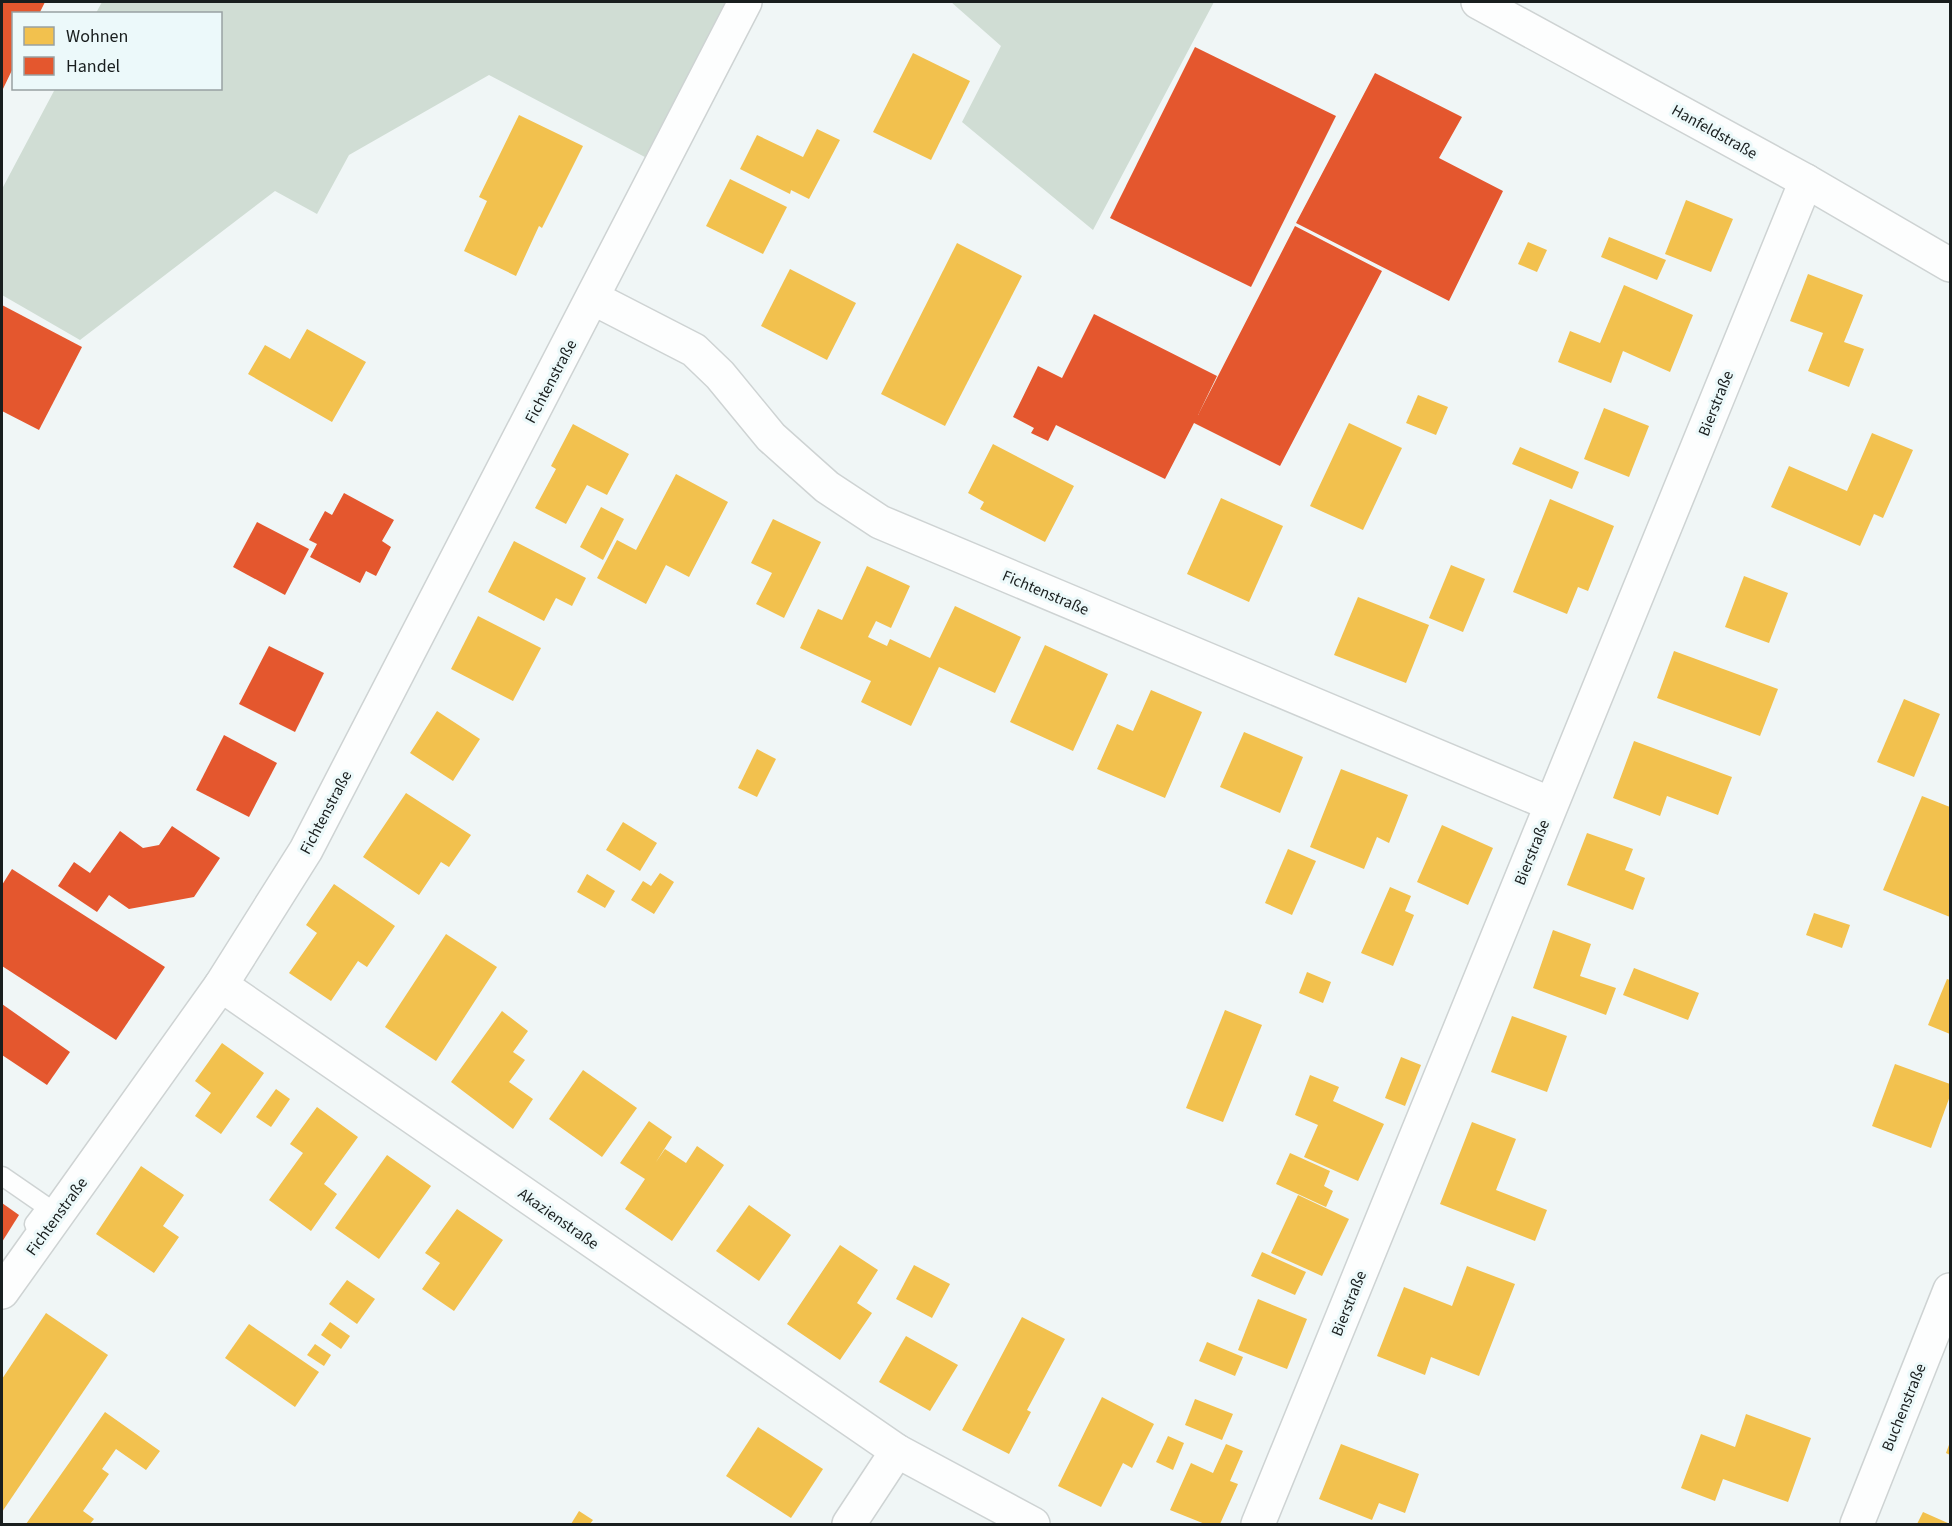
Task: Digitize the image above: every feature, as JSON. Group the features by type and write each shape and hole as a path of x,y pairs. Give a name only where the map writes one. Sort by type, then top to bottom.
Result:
{"street":[{"name":"Fichtenstraße","path":"2,1292 221,985 306,850 746,2"},
{"name":"Hanfeldstraße","path":"1478,2 1806,181 1950,265"},
{"name":"Bierstraße","path":"1258,1524 1806,181"},
{"name":"Fichtenstraße","path":"593,298 694,350 720,375 771,437 827,487 880,522 1551,804"},
{"name":"Akazienstraße","path":"221,985 897,1451 1033,1524"},
{"name":"Buchenstraße","path":"1857,1524 1938,1352 1950,1290"},
{"path":"849,1524 897,1451"}],"lane":[{"path":"2,1176 47,1207 2,1270"}],"shaded area":[{"path":"102,2 745,2 660,165 489,75 349,155 317,214 275,191 80,340 2,295 2,189 54,90 222,90 222,12 97,12"},
{"path":"951,2 1214,2 1093,230 962,122 1001,46"}],"building: Wohnen":[{"path":"913,53 970,81 931,160 873,132"},
{"path":"519,115 583,146 542,228 539,226 516,276 464,251 487,201 479,197"},
{"path":"817,129 840,140 809,199 791,190 790,194 740,169 757,135 803,157"},
{"path":"730,179 787,207 763,254 706,226"},
{"path":"1686,200 1733,219 1711,272 1665,254"},
{"path":"1609,237 1666,260 1657,280 1601,257"},
{"path":"1528,242 1547,250 1537,272 1518,264"},
{"path":"957,243 1022,276 945,426 881,394"},
{"path":"790,269 856,303 827,360 761,326"},
{"path":"1808,274 1863,295 1844,342 1864,349 1849,387 1808,371 1823,333 1790,321"},
{"path":"1624,285 1693,315 1670,372 1623,351 1611,383 1558,362 1570,331 1600,343"},
{"path":"307,329 366,362 332,422 248,374 265,345 290,359"},
{"path":"1418,395 1448,407 1436,435 1406,423"},
{"path":"1604,408 1649,426 1629,477 1584,459"},
{"path":"1349,423 1402,448 1363,530 1310,506"},
{"path":"573,424 629,454 607,495 587,485 566,524 535,508 556,469 551,466"},
{"path":"1872,433 1913,450 1883,518 1874,514 1860,546 1771,507 1789,466 1847,491"},
{"path":"993,444 1074,486 1045,542 980,509 984,502 968,493"},
{"path":"1520,447 1579,472 1572,489 1512,464"},
{"path":"676,474 728,502 689,577 666,565 646,604 597,578 617,540 636,550"},
{"path":"1221,498 1283,526 1249,602 1187,574"},
{"path":"1550,499 1614,526 1588,591 1578,587 1567,614 1513,592"},
{"path":"601,507 624,519 603,560 580,547"},
{"path":"773,519 821,542 784,618 756,604 772,573 751,563"},
{"path":"514,541 586,578 572,606 556,598 544,621 488,592"},
{"path":"1451,565 1485,579 1463,632 1429,618"},
{"path":"867,566 910,586 891,628 876,621 868,637 887,646 890,639 930,658 955,606 1021,637 995,693 939,667 911,726 861,702 871,681 800,648 818,609 842,620"},
{"path":"1744,576 1788,593 1769,643 1725,627"},
{"path":"1358,597 1429,625 1406,683 1334,655"},
{"path":"478,616 541,648 513,701 451,669"},
{"path":"1045,645 1108,674 1073,751 1010,722"},
{"path":"1674,651 1778,689 1760,736 1657,698"},
{"path":"1151,690 1202,712 1165,798 1097,769 1117,724 1133,731"},
{"path":"1904,699 1940,714 1914,777 1877,762"},
{"path":"437,711 480,739 453,781 410,753"},
{"path":"1244,732 1303,757 1280,813 1220,787"},
{"path":"1634,741 1732,777 1718,815 1667,796 1660,816 1613,798"},
{"path":"757,749 776,759 757,797 738,788"},
{"path":"1341,769 1408,795 1389,843 1377,837 1364,869 1310,847"},
{"path":"406,793 471,835 449,867 441,862 419,895 363,857"},
{"path":"1922,796 1950,807 1950,917 1883,890"},
{"path":"623,822 657,843 640,871 606,850"},
{"path":"1442,825 1493,848 1468,905 1417,882"},
{"path":"1587,833 1633,849 1625,870 1645,878 1633,910 1567,885"},
{"path":"1288,849 1316,861 1292,915 1265,903"},
{"path":"660,873 674,882 654,914 631,900 643,881 651,886"},
{"path":"587,874 615,891 605,908 577,892"},
{"path":"334,884 395,926 367,967 358,961 331,1001 289,973 317,933 306,925"},
{"path":"1390,887 1411,896 1405,911 1414,915 1393,966 1361,953"},
{"path":"1814,913 1850,925 1842,948 1806,935"},
{"path":"1553,930 1591,944 1580,976 1616,988 1606,1015 1533,988"},
{"path":"446,934 497,967 436,1061 385,1027"},
{"path":"1634,968 1699,993 1688,1020 1623,995"},
{"path":"1307,972 1331,982 1323,1003 1299,993"},
{"path":"1947,979 1950,980 1950,1034 1928,1025"},
{"path":"1225,1010 1262,1025 1223,1122 1186,1108"},
{"path":"502,1011 528,1031 513,1052 525,1060 509,1082 533,1099 513,1129 451,1082"},
{"path":"1512,1016 1567,1036 1547,1092 1491,1072"},
{"path":"222,1043 264,1073 221,1134 195,1116 211,1093 195,1081"},
{"path":"1401,1057 1421,1065 1405,1106 1385,1098"},
{"path":"1895,1064 1950,1084 1950,1096 1931,1148 1872,1126"},
{"path":"583,1070 637,1108 602,1157 549,1119"},
{"path":"1310,1075 1339,1087 1333,1101 1384,1124 1358,1181 1304,1157 1318,1125 1295,1115"},
{"path":"276,1089 290,1099 271,1127 256,1117"},
{"path":"317,1107 358,1137 324,1184 337,1194 311,1231 269,1200 303,1153 290,1144"},
{"path":"649,1121 672,1137 656,1162 665,1149 686,1163 697,1146 724,1165 672,1241 625,1209 645,1179 620,1163"},
{"path":"1472,1122 1516,1139 1496,1190 1547,1210 1535,1241 1440,1204"},
{"path":"1290,1153 1330,1171 1324,1186 1333,1191 1326,1207 1276,1184"},
{"path":"387,1155 431,1186 379,1259 335,1228"},
{"path":"141,1166 184,1195 163,1226 179,1237 154,1273 96,1234"},
{"path":"1298,1195 1349,1219 1322,1276 1271,1253"},
{"path":"749,1205 791,1235 759,1281 716,1251"},
{"path":"457,1209 503,1240 454,1311 422,1289 440,1263 425,1253"},
{"path":"840,1245 878,1270 857,1303 872,1313 840,1360 787,1324"},
{"path":"1262,1252 1306,1272 1295,1295 1251,1276"},
{"path":"914,1265 950,1284 932,1318 896,1299"},
{"path":"1467,1266 1515,1284 1479,1376 1431,1357 1425,1375 1377,1356 1404,1287 1452,1306"},
{"path":"347,1280 375,1299 357,1324 329,1304"},
{"path":"1258,1299 1307,1319 1287,1369 1238,1350"},
{"path":"46,1313 108,1355 2,1512 2,1379"},
{"path":"1022,1317 1065,1339 1027,1410 1031,1412 1009,1454 962,1430"},
{"path":"330,1322 350,1336 341,1349 321,1335"},
{"path":"249,1324 319,1372 295,1407 225,1358"},
{"path":"906,1336 958,1365 930,1411 879,1382"},
{"path":"1207,1342 1243,1357 1235,1376 1199,1361"},
{"path":"315,1344 331,1355 324,1366 307,1355"},
{"path":"1102,1397 1154,1424 1132,1468 1123,1463 1101,1507 1058,1486"},
{"path":"1195,1399 1233,1414 1222,1440 1185,1425"},
{"path":"105,1412 160,1451 146,1470 116,1449 102,1469 109,1474 83,1511 94,1519 90,1524 26,1524"},
{"path":"1746,1414 1811,1438 1788,1502 1723,1479 1715,1501 1681,1488 1701,1434 1735,1447"},
{"path":"758,1427 823,1469 791,1518 726,1476"},
{"path":"1168,1436 1184,1443 1173,1470 1156,1462"},
{"path":"1950,1442 1950,1455 1946,1453"},
{"path":"1226,1444 1243,1451 1230,1481 1238,1484 1220,1524 1205,1524 1170,1510 1191,1463 1213,1473"},
{"path":"1341,1444 1419,1474 1405,1513 1379,1503 1372,1520 1319,1499"},
{"path":"579,1511 593,1520 590,1524 571,1524"},
{"path":"1923,1512 1950,1524 1917,1524"}],"building: Handel":[{"path":"2,2 45,2 40,12 12,12 12,70 2,91"},
{"path":"1195,47 1336,116 1251,287 1110,218"},
{"path":"1375,73 1462,117 1439,158 1503,191 1449,301 1296,223"},
{"path":"1295,226 1382,271 1280,466 1194,423 1165,479 1056,425 1048,441 1031,433 1034,428 1013,417 1038,366 1062,378 1094,314 1217,376 1198,415"},
{"path":"2,305 82,347 39,430 2,411"},
{"path":"344,493 394,520 382,541 391,547 376,576 366,571 360,583 310,557 317,544 309,540 325,511 332,515"},
{"path":"257,522 309,549 285,595 233,567"},
{"path":"269,646 324,673 295,732 239,704"},
{"path":"224,735 277,763 249,817 196,790"},
{"path":"172,826 220,858 194,897 129,909 109,895 97,912 58,886 74,862 90,873 120,831 143,848 159,845"},
{"path":"12,869 165,967 116,1040 2,966 2,885"},
{"path":"2,1004 70,1052 47,1085 2,1055"},
{"path":"2,1203 19,1215 2,1242"}]}
